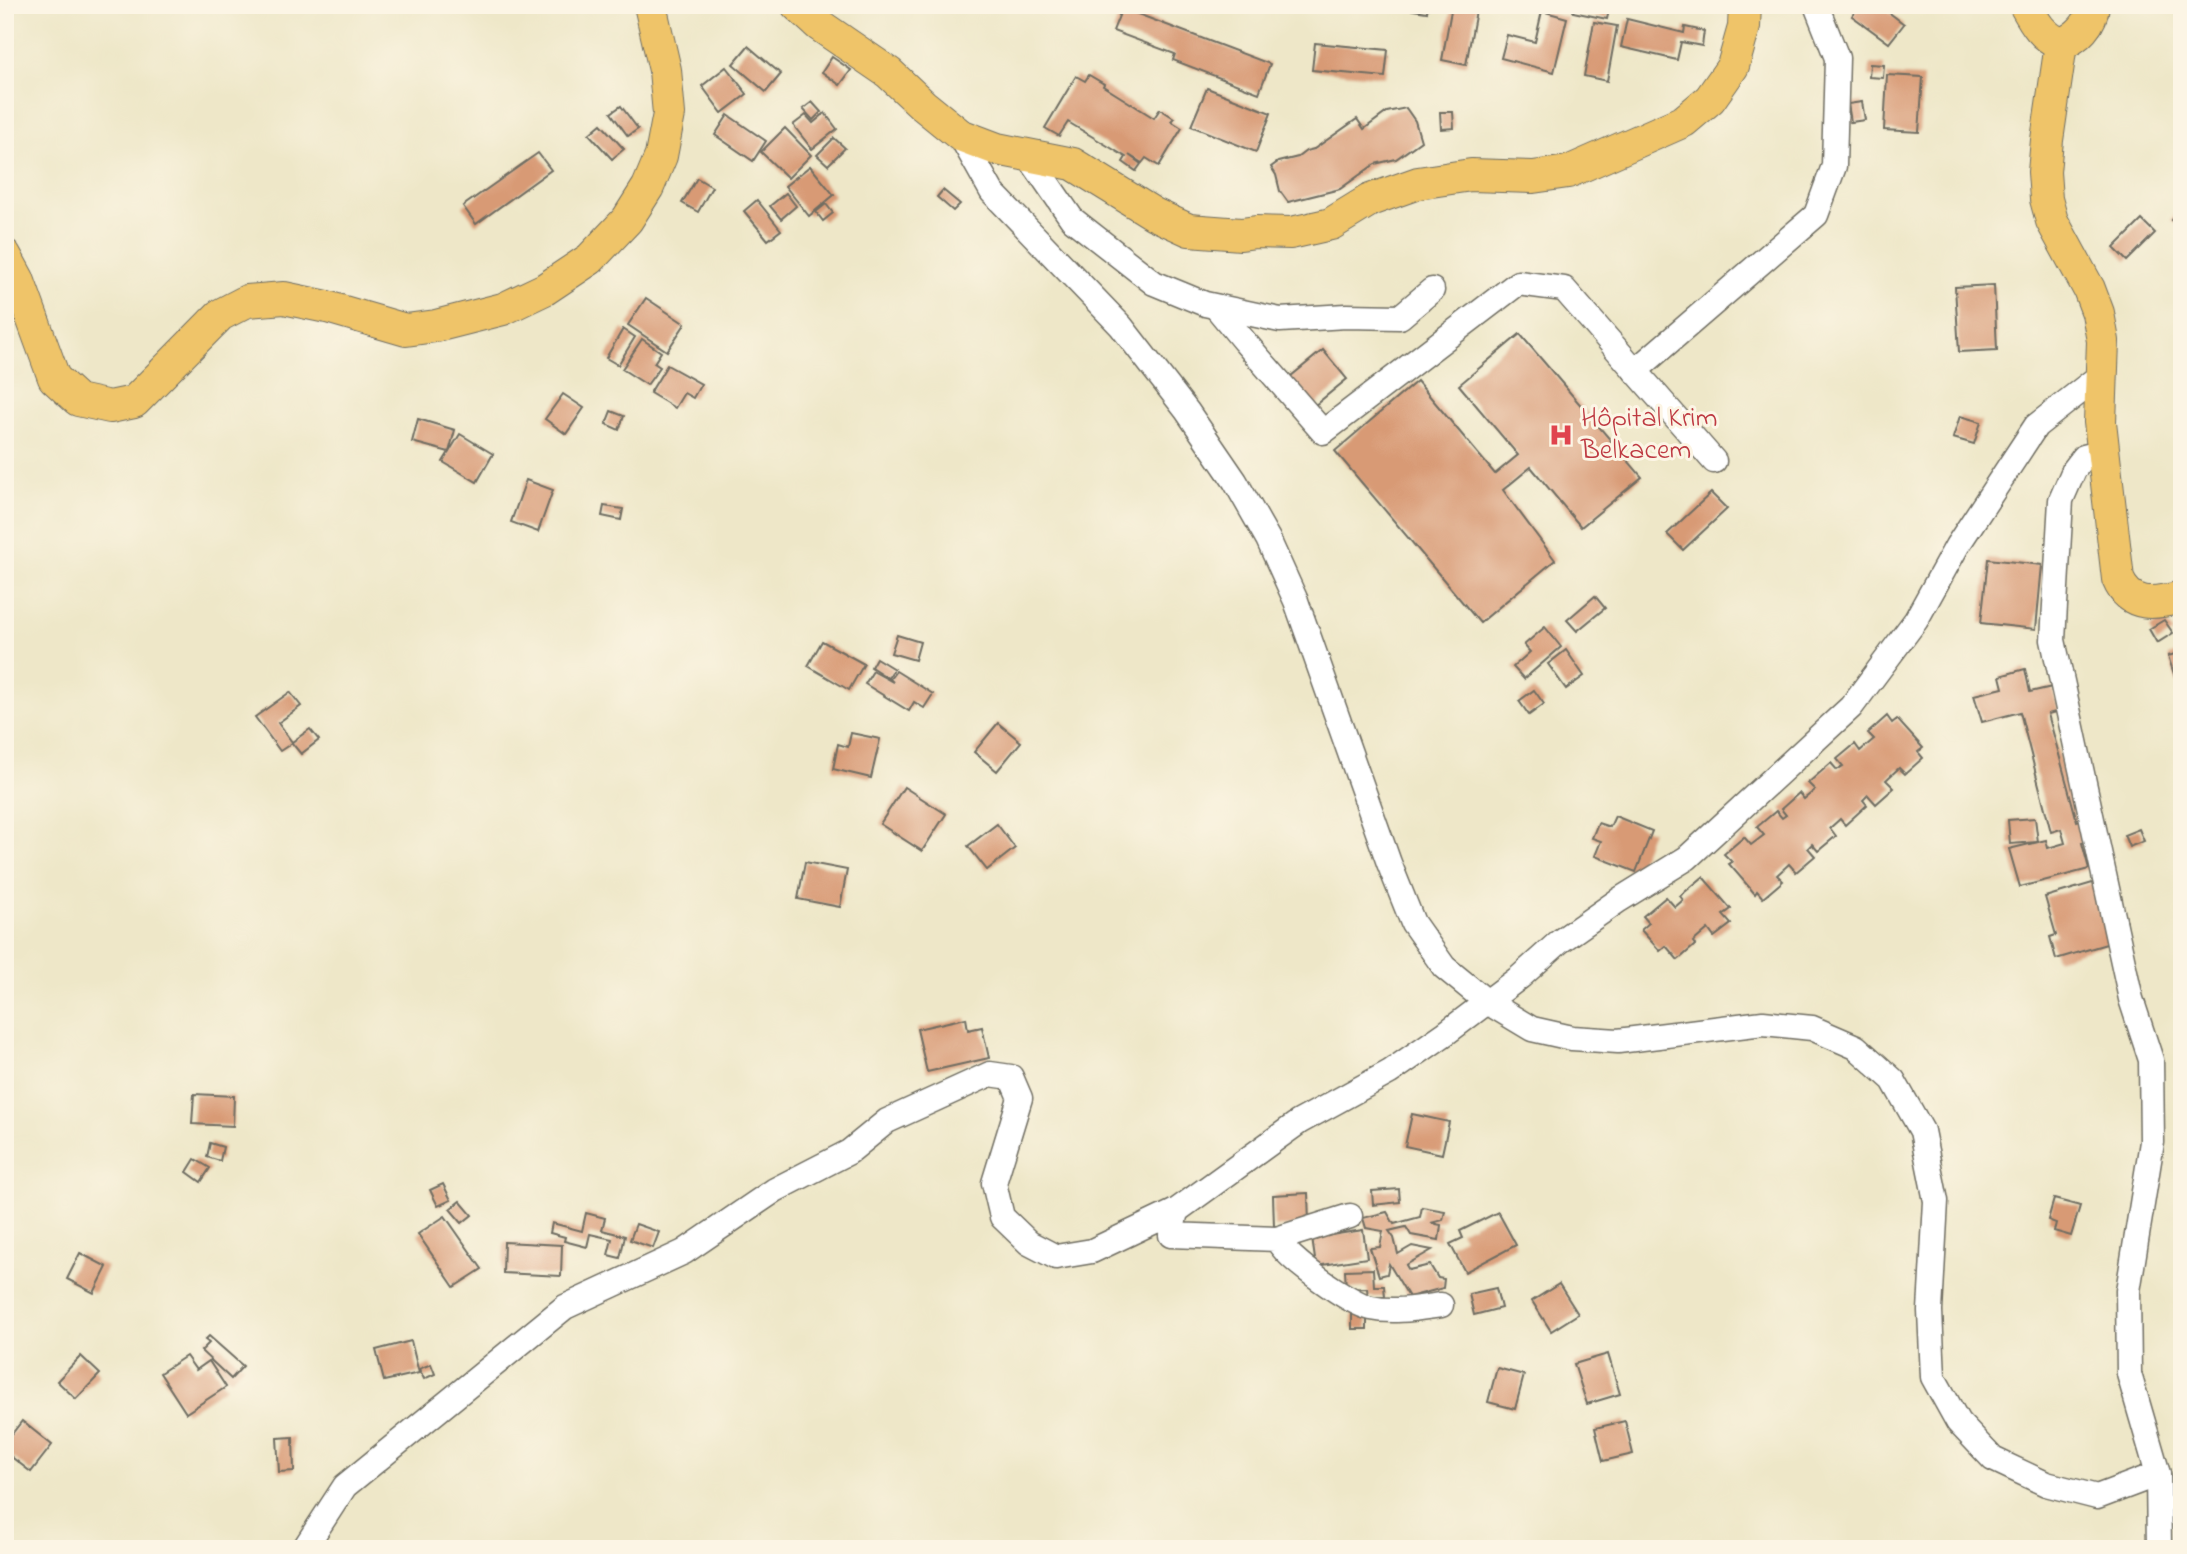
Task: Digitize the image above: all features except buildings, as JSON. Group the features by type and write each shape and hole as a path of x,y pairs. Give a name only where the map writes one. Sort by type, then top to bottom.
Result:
{"main road":[{"path":"5,255 18,279 54,378 78,400 110,407 134,402 220,315 247,301 284,298 327,307 406,330 436,326 503,309 545,289 590,259 627,220 648,187 661,156 669,114 665,70 650,5"},
{"path":"797,5 819,25 889,73 960,135 996,149 1073,164 1154,214 1189,230 1241,234 1291,233 1331,224 1370,200 1418,183 1471,175 1533,177 1568,172 1684,121 1710,99 1732,66 1744,27 1745,5"},
{"path":"2025,5 2039,30 2061,44 2074,39 2081,32 2092,13 2093,5"},
{"path":"2061,44 2047,140 2044,172 2046,199 2052,221 2089,289 2098,313 2103,341 2100,422 2114,561 2118,579 2130,597 2139,601 2162,602 2182,597"}],"street":[{"path":"1635,371 1816,215 1834,166 1837,58 1816,5"},
{"path":"960,135 992,192 1121,326 1187,411 1235,481 1268,539 1296,601 1384,850 1413,923 1444,967 1487,1002 1532,1029 1572,1038 1618,1041 1763,1023 1812,1028 1856,1047 1893,1080 1922,1131 1936,1201 1930,1311 1933,1377 1958,1422 1993,1459 2046,1484 2097,1497 2158,1475"},
{"path":"1027,154 1072,219 1154,283 1205,304 1280,320 1346,316 1399,317 1432,290"},
{"path":"1216,307 1323,432 1518,283 1564,289 1714,461"},
{"path":"304,1549 345,1486 565,1307 684,1252 775,1190 849,1152 887,1121 990,1074 1011,1077 1020,1098 994,1183 1002,1217 1029,1243 1056,1257 1092,1251 1176,1211 1299,1122 1390,1072 1520,977 1559,942 1619,900 1687,858 1852,707 1916,620 1957,546 2036,426 2102,374"},
{"path":"2105,452 2084,457 2074,470 2061,500 2053,640 2131,999 2151,1060 2152,1142 2127,1291 2129,1374 2158,1475 2159,1549"},
{"path":"1176,1211 1171,1235 1278,1239 1350,1216"},
{"path":"1278,1239 1281,1248 1307,1269 1343,1294 1370,1308 1406,1310 1441,1305"}],"place":[{"name":"Hôpital Krim Belkacem","path":"1561,435"}]}
